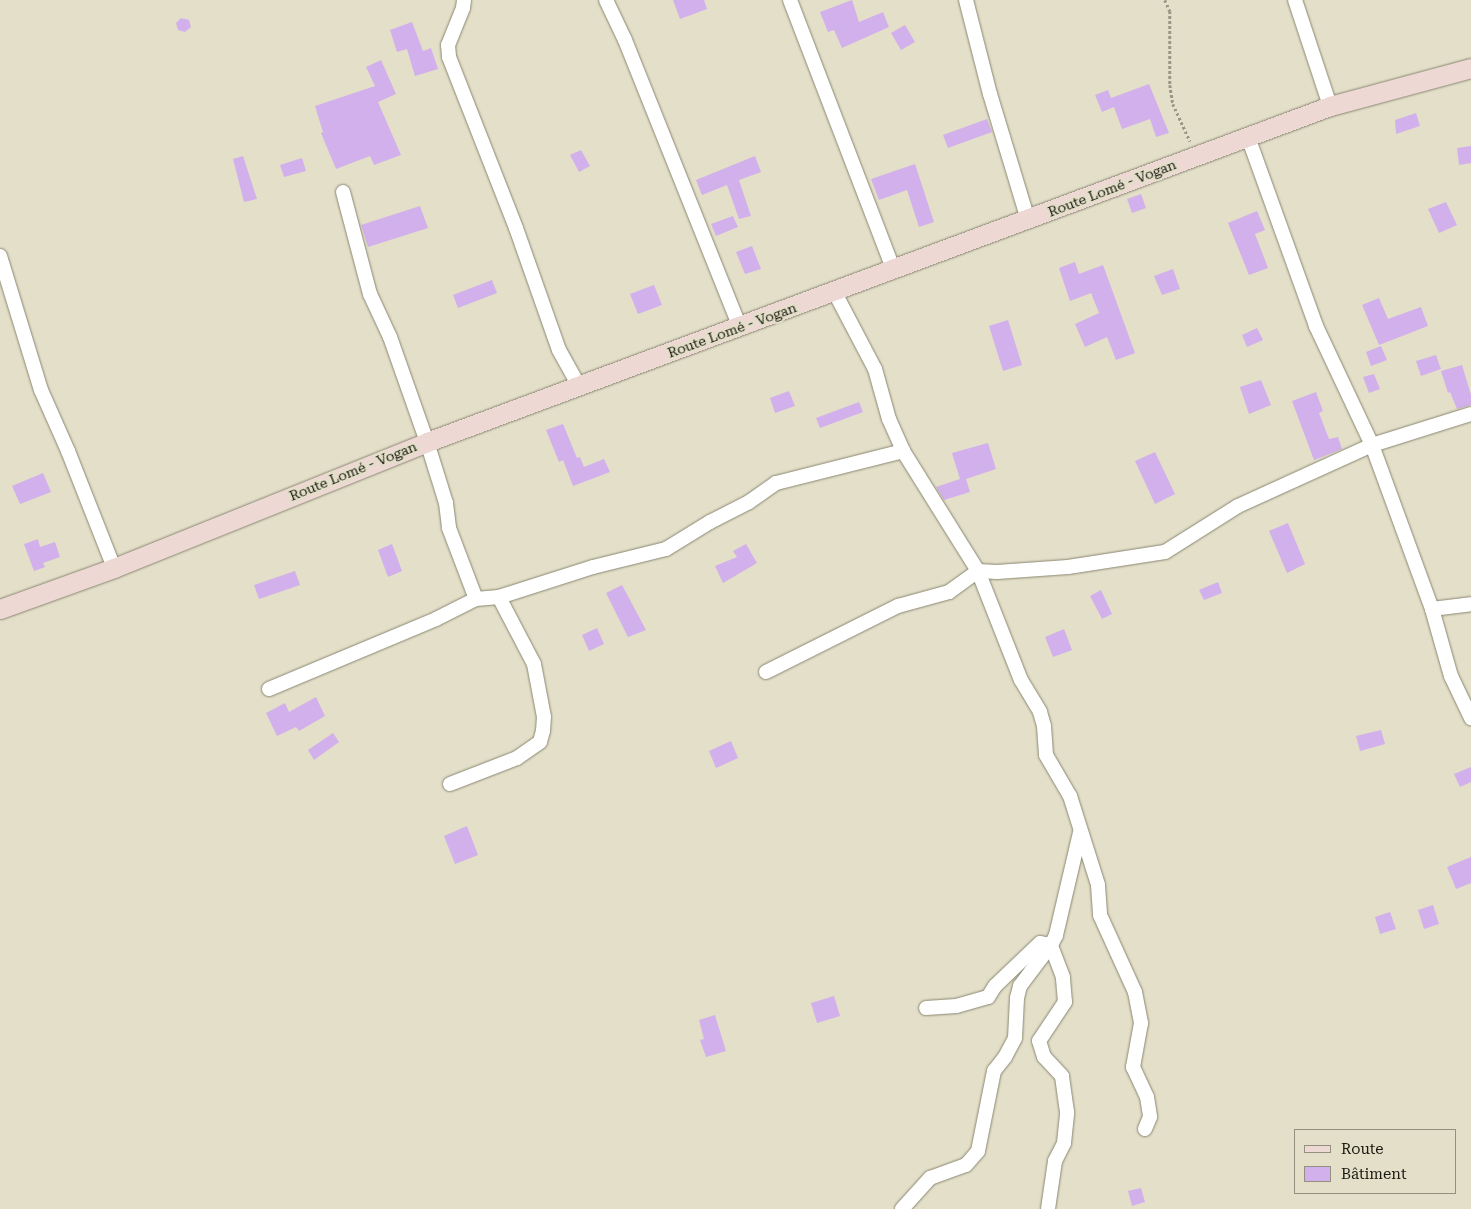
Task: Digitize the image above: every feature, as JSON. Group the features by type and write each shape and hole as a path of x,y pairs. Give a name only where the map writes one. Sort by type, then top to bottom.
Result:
{"main road":[{"name":"Route Lomé - Vogan","path":"0,610 114,568 427,442 1028,220 1330,106 1471,68"}],"street":[{"path":"464,0 463,8 448,46 449,57 516,228 559,350 579,386"},
{"path":"606,0 740,327"},
{"path":"790,0 808,52 893,269"},
{"path":"966,0 990,94 1028,220"},
{"path":"1295,0 1330,106"},
{"path":"1248,138 1316,326 1372,445 1432,609 1451,676 1471,718"},
{"path":"343,192 370,294 390,337 427,442 446,503 449,528 476,599"},
{"path":"0,256 41,390 114,568"},
{"path":"834,292 875,369 889,419 903,451 978,571 1021,680 1040,712 1044,726 1046,755 1070,796 1080,833 1098,885 1100,915 1136,992 1141,1023 1133,1067 1147,1097 1150,1117 1144,1129"},
{"path":"766,672 898,606 949,592 978,571 997,572 1068,567 1165,552 1238,506 1372,445 1471,414"},
{"path":"269,689 436,619 476,599 499,597 592,566 666,549 710,522 749,502 776,483 903,451"},
{"path":"450,784 516,758 540,742 543,731 544,717 534,664 499,597"},
{"path":"1432,609 1471,604"},
{"path":"902,1209 930,1178 966,1165 978,1151 994,1070 1006,1057 1015,1038 1017,998 1020,986 1051,945 1056,935 1080,833"},
{"path":"926,1008 956,1006 988,998 995,986 1040,943 1051,945"},
{"path":"1048,1209 1055,1161 1064,1143 1067,1112 1062,1076 1044,1057 1039,1041 1065,1002 1062,976 1051,945"}],"path":[{"path":"1165,0 1170,11 1170,85 1173,104 1186,130 1195,156"}],"building":[{"path":"673,0 704,0 707,9 680,19"},
{"path":"852,0 859,22 883,12 889,27 842,48 834,30 828,32 820,12"},
{"path":"181,18 189,20 191,27 185,32 178,30 176,23"},
{"path":"412,22 423,51 431,48 438,69 415,76 407,49 397,52 390,30"},
{"path":"905,25 915,42 901,50 891,33"},
{"path":"381,60 396,94 378,102 401,155 374,165 370,156 336,169 321,133 323,132 315,106 375,86 366,67"},
{"path":"1149,84 1169,133 1156,137 1150,119 1122,129 1114,107 1102,112 1095,95 1108,90 1111,98"},
{"path":"1416,113 1420,126 1396,134 1395,120"},
{"path":"987,119 992,132 948,148 943,135"},
{"path":"1471,146 1471,163 1459,165 1457,148"},
{"path":"581,150 590,166 579,172 570,155"},
{"path":"243,156 257,199 244,202 233,159"},
{"path":"755,156 761,172 739,180 751,216 739,219 727,185 702,195 696,180"},
{"path":"302,158 306,171 284,177 280,165"},
{"path":"915,164 934,222 919,227 907,190 879,200 871,179"},
{"path":"1141,194 1146,208 1132,213 1127,199"},
{"path":"1446,202 1457,225 1439,233 1428,209"},
{"path":"420,206 428,228 368,247 361,225"},
{"path":"1257,211 1265,230 1255,234 1268,268 1249,275 1228,223"},
{"path":"733,216 738,227 716,236 711,224"},
{"path":"752,246 761,269 745,274 736,252"},
{"path":"1075,262 1079,274 1103,265 1135,353 1116,360 1107,337 1085,347 1075,324 1099,313 1091,293 1070,301 1059,268"},
{"path":"1173,269 1180,289 1162,295 1154,276"},
{"path":"492,280 497,293 458,308 453,295"},
{"path":"654,285 662,305 638,314 630,294"},
{"path":"1379,298 1388,319 1421,307 1428,326 1379,345 1362,305"},
{"path":"1008,320 1022,365 1003,371 989,326"},
{"path":"1257,328 1263,340 1247,347 1242,335"},
{"path":"1381,346 1387,360 1371,366 1366,352"},
{"path":"1436,355 1441,369 1421,376 1416,361"},
{"path":"1462,365 1471,395 1471,405 1457,409 1450,392 1448,393 1441,371"},
{"path":"1374,374 1380,389 1369,393 1363,377"},
{"path":"1261,380 1271,405 1249,414 1240,387"},
{"path":"789,391 795,406 775,413 770,398"},
{"path":"1316,392 1323,411 1319,413 1329,439 1338,437 1342,449 1314,460 1292,401"},
{"path":"859,402 863,412 820,428 816,418"},
{"path":"563,424 577,458 580,457 584,467 604,459 610,472 573,486 563,460 559,462 546,430"},
{"path":"988,443 996,469 966,479 970,492 944,500 936,487 960,479 952,453"},
{"path":"1155,452 1175,494 1155,504 1135,461"},
{"path":"43,473 51,492 20,504 12,486"},
{"path":"1288,523 1305,564 1287,573 1269,531"},
{"path":"38,539 40,547 55,542 60,557 43,563 45,567 34,571 24,544"},
{"path":"392,544 402,571 388,577 378,550"},
{"path":"746,544 757,563 723,583 715,566 737,557 733,551"},
{"path":"295,571 300,585 259,599 254,585"},
{"path":"1218,582 1222,593 1204,600 1199,590"},
{"path":"622,585 646,630 628,637 606,593"},
{"path":"1101,590 1112,614 1102,619 1090,596"},
{"path":"597,628 604,644 589,651 582,635"},
{"path":"1064,629 1072,650 1053,657 1045,637"},
{"path":"316,697 325,716 299,731 296,727 277,736 266,713 285,703 289,712"},
{"path":"1381,730 1385,744 1360,751 1356,736"},
{"path":"333,733 339,742 314,760 308,750"},
{"path":"731,741 738,758 716,768 709,751"},
{"path":"1471,767 1471,782 1460,787 1454,774"},
{"path":"467,826 478,855 455,864 444,836"},
{"path":"1471,857 1471,883 1456,889 1447,867"},
{"path":"1433,905 1439,924 1424,929 1418,910"},
{"path":"1390,912 1396,929 1380,934 1375,917"},
{"path":"834,996 840,1016 817,1023 811,1003"},
{"path":"715,1015 726,1051 706,1057 700,1040 704,1039 699,1020"},
{"path":"1141,1188 1145,1202 1132,1206 1128,1191"}]}
